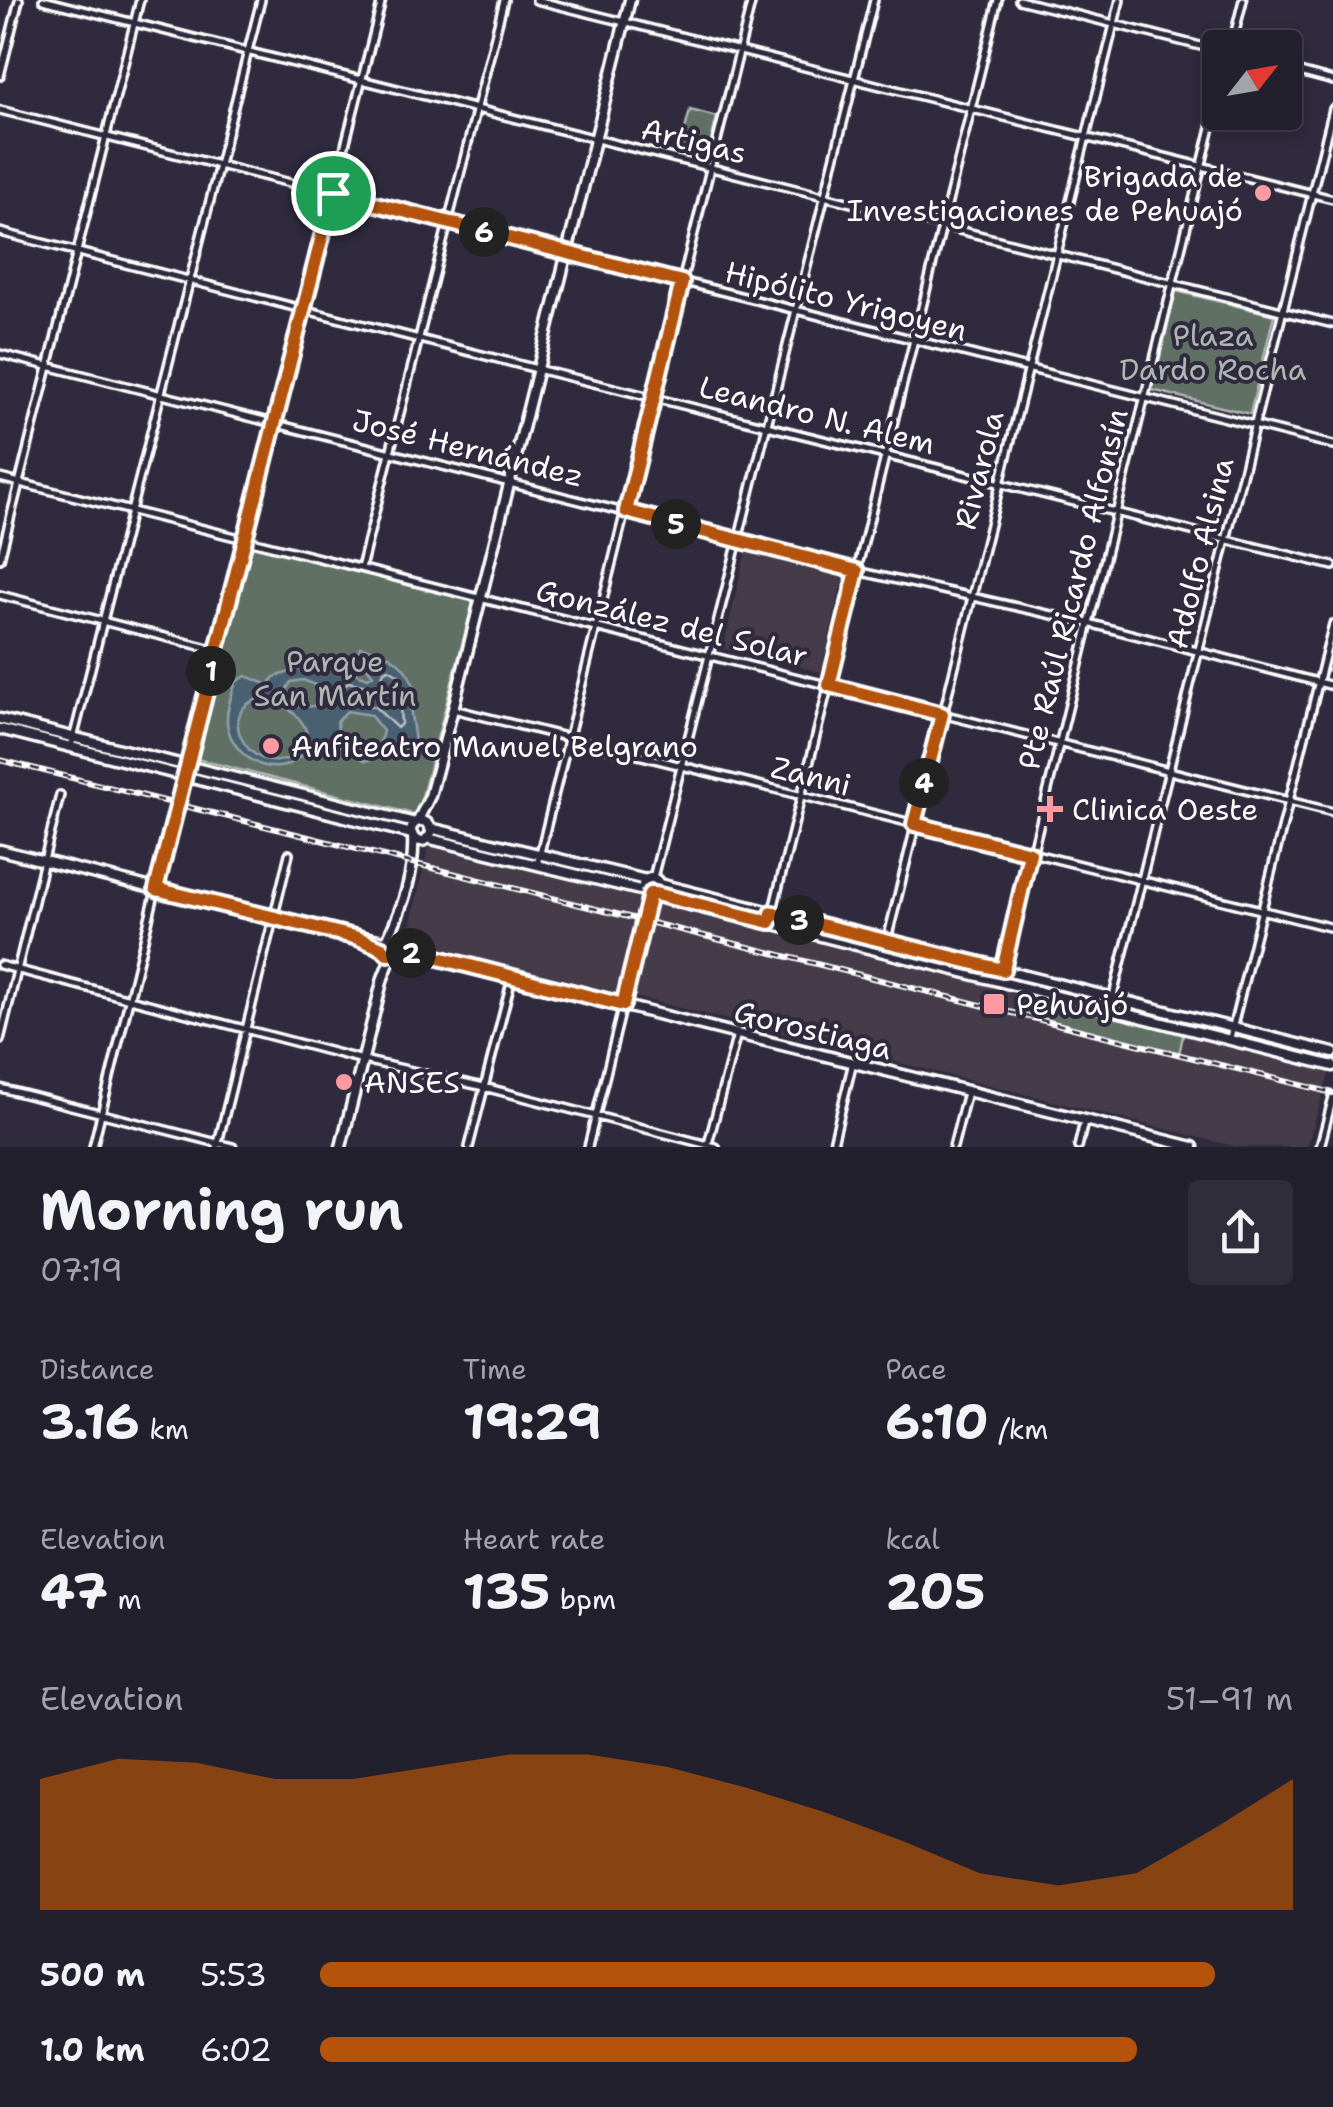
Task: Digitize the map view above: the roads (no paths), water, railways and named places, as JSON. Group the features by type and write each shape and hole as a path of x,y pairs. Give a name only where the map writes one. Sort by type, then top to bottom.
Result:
{"main road":[{"path":"340,1147 414,856 416,822 430,796 453,710 630,0"},
{"path":"0,719 184,776 425,839 771,918 1001,981 1111,1004 1232,1028 1333,1055 1333,1066 1111,1004 1003,970 885,947"},
{"path":"0,729 187,764 653,881 771,918"},
{"path":"414,856 430,826 430,796"},
{"name":"Gorostiaga","path":"0,850 1194,1147"},
{"path":"650,893 653,881"},
{"path":"650,893 653,881"}],"street":[{"path":"0,76 19,0"},
{"name":"Artigas","path":"44,0 1333,324"},
{"path":"0,559 140,0"},
{"path":"72,742 106,622 261,0"},
{"path":"93,1147 382,0"},
{"path":"361,568 504,0"},
{"path":"536,0 1333,199"},
{"path":"537,866 752,0"},
{"path":"653,881 874,0"},
{"path":"771,918 998,0"},
{"path":"1019,0 1202,46"},
{"name":"Rivarola","path":"885,947 1120,0"},
{"path":"1235,30 1242,0"},
{"path":"1302,73 1333,81"},
{"name":"Adolfo Alsina","path":"1111,1004 1333,109"},
{"name":"Hipólito Yrigoyen","path":"0,110 1333,444"},
{"name":"Pte Raúl Ricardo Alfonsín","path":"1001,981 1210,130"},
{"name":"Leandro N. Alem","path":"0,232 1333,566"},
{"name":"José Hernández","path":"0,354 857,571 1088,623 1333,686"},
{"name":"González del Solar","path":"0,478 1333,812"},
{"path":"0,595 216,650"},
{"path":"1230,1038 1333,624"},
{"name":"Zanni","path":"453,710 1333,928"},
{"path":"0,1040 60,795"},
{"path":"218,1145 289,854"},
{"path":"588,1147 650,893"},
{"path":"0,965 710,1146 737,1034"},
{"path":"469,1147 512,978"},
{"path":"832,1147 853,1062"},
{"path":"0,1088 234,1147"},
{"path":"953,1147 966,1092"},
{"path":"1320,1147 1333,1097"},
{"path":"1078,1147 1084,1122"}],"water":[{"path":"360,647 381,652 397,661 409,675 417,694 410,707 415,742 408,748 366,761 322,738 295,761 274,767 255,762 239,749 227,722 236,682 246,676 269,685 274,677 334,658 349,671 368,678 373,675 357,654","holes":["303,680 335,693 333,701 304,707 286,702 285,692 291,682","267,697 286,707 306,732 302,749 276,761 261,758 250,750 238,725 240,713 250,703","347,711 370,715 383,731 377,754 368,754 338,733 337,721"]}],"railway":[{"path":"0,760 1333,1093"}],"place":[{"name":"Brigada de Investigaciones de Pehuajó","path":"1263,193"},
{"name":"Anfiteatro Manuel Belgrano","path":"271,746"},
{"name":"Clinica Oeste","path":"1050,809"},
{"name":"Pehuajó","path":"994,1004"},
{"name":"ANSES","path":"344,1082"}],"park label":[{"name":"Plaza Dardo Rocha","path":"1213,352"},
{"name":"Parque San Martín","path":"335,678"}]}
